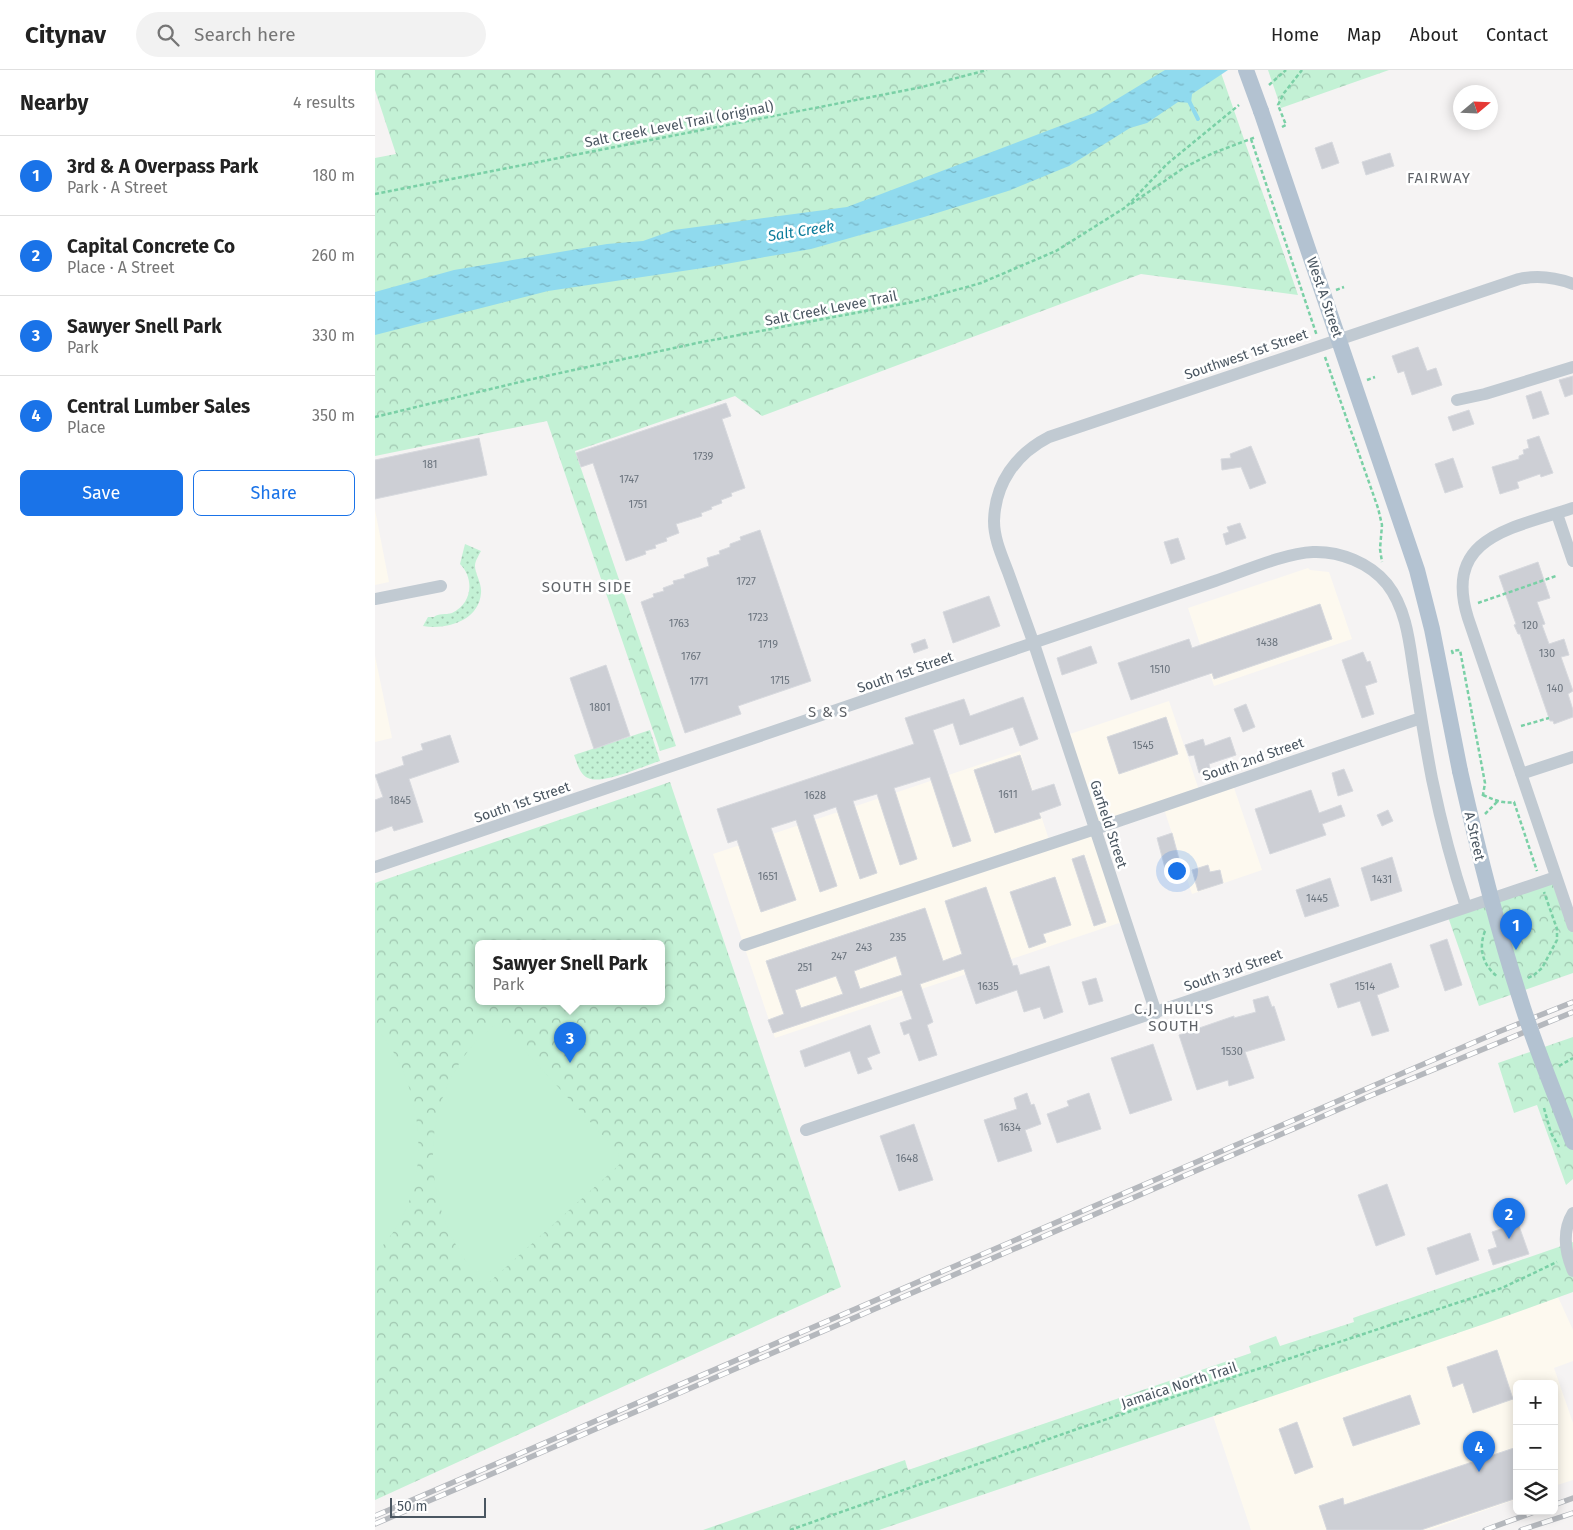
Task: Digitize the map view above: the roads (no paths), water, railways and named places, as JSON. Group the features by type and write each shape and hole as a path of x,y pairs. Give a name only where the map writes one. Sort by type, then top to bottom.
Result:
{"main road":[{"name":"West A Street","path":"1247,70 1403,524"},
{"name":"A Street","path":"1403,524 1428,610 1477,848 1503,945 1541,1061 1573,1142"}],"street":[{"name":"Southwest 1st Street","path":"1020,456 1038,443 1059,433 1519,279 1555,278 1573,284"},
{"path":"1457,400 1485,394 1573,367"},
{"name":"Garfield Street","path":"1020,456 1007,473 1001,489 995,514 998,544 1034,644 1156,1012"},
{"path":"1573,508 1493,536 1479,546 1470,557 1465,566 1461,584 1464,607 1573,926"},
{"path":"1557,514 1573,561"},
{"name":"South 1st Street","path":"375,867 1292,555 1313,552 1333,554"},
{"name":"A Street","path":"1333,554 1354,560 1373,571 1387,585 1398,603 1405,623 1421,718 1449,852 1466,907"},
{"path":"375,599 441,586"},
{"name":"South 2nd Street","path":"745,945 1421,718"},
{"path":"1521,774 1573,757"},
{"name":"South 3rd Street","path":"806,1130 1556,877"},
{"path":"1573,1212 1568,1226 1565,1248 1573,1271"}],"water":[{"name":"Salt Creek","path":"1165,70 1228,70 1192,94 1191,103 1178,102 1147,123 1130,128 1069,166 1008,191 811,249 703,268 548,291 375,335 375,292 454,270 607,244 643,241 674,230 847,207 1094,113"}],"waterway":[{"path":"1188,99 1198,119"}],"railway":[{"path":"375,1516 1498,1032 1573,1002"},
{"path":"375,1524 1372,1095 1573,1012"},
{"path":"1558,1504 1573,1498"},
{"path":"1521,1530 1573,1513"},
{"path":"1485,1530 1526,1515"}],"place":[{"name":"3rd & A Overpass Park","path":"1516,950"},
{"name":"Sawyer Snell Park","path":"570,1063"},
{"name":"Capital Concrete Co","path":"1509,1239"},
{"name":"Central Lumber Sales","path":"1479,1472"}],"district":[{"name":"FAIRWAY","path":"1439,178"},
{"name":"SOUTH SIDE","path":"587,587"},
{"name":"S & S","path":"828,712"},
{"name":"C.J. HULL'S SOUTH","path":"1174,1018"}]}
